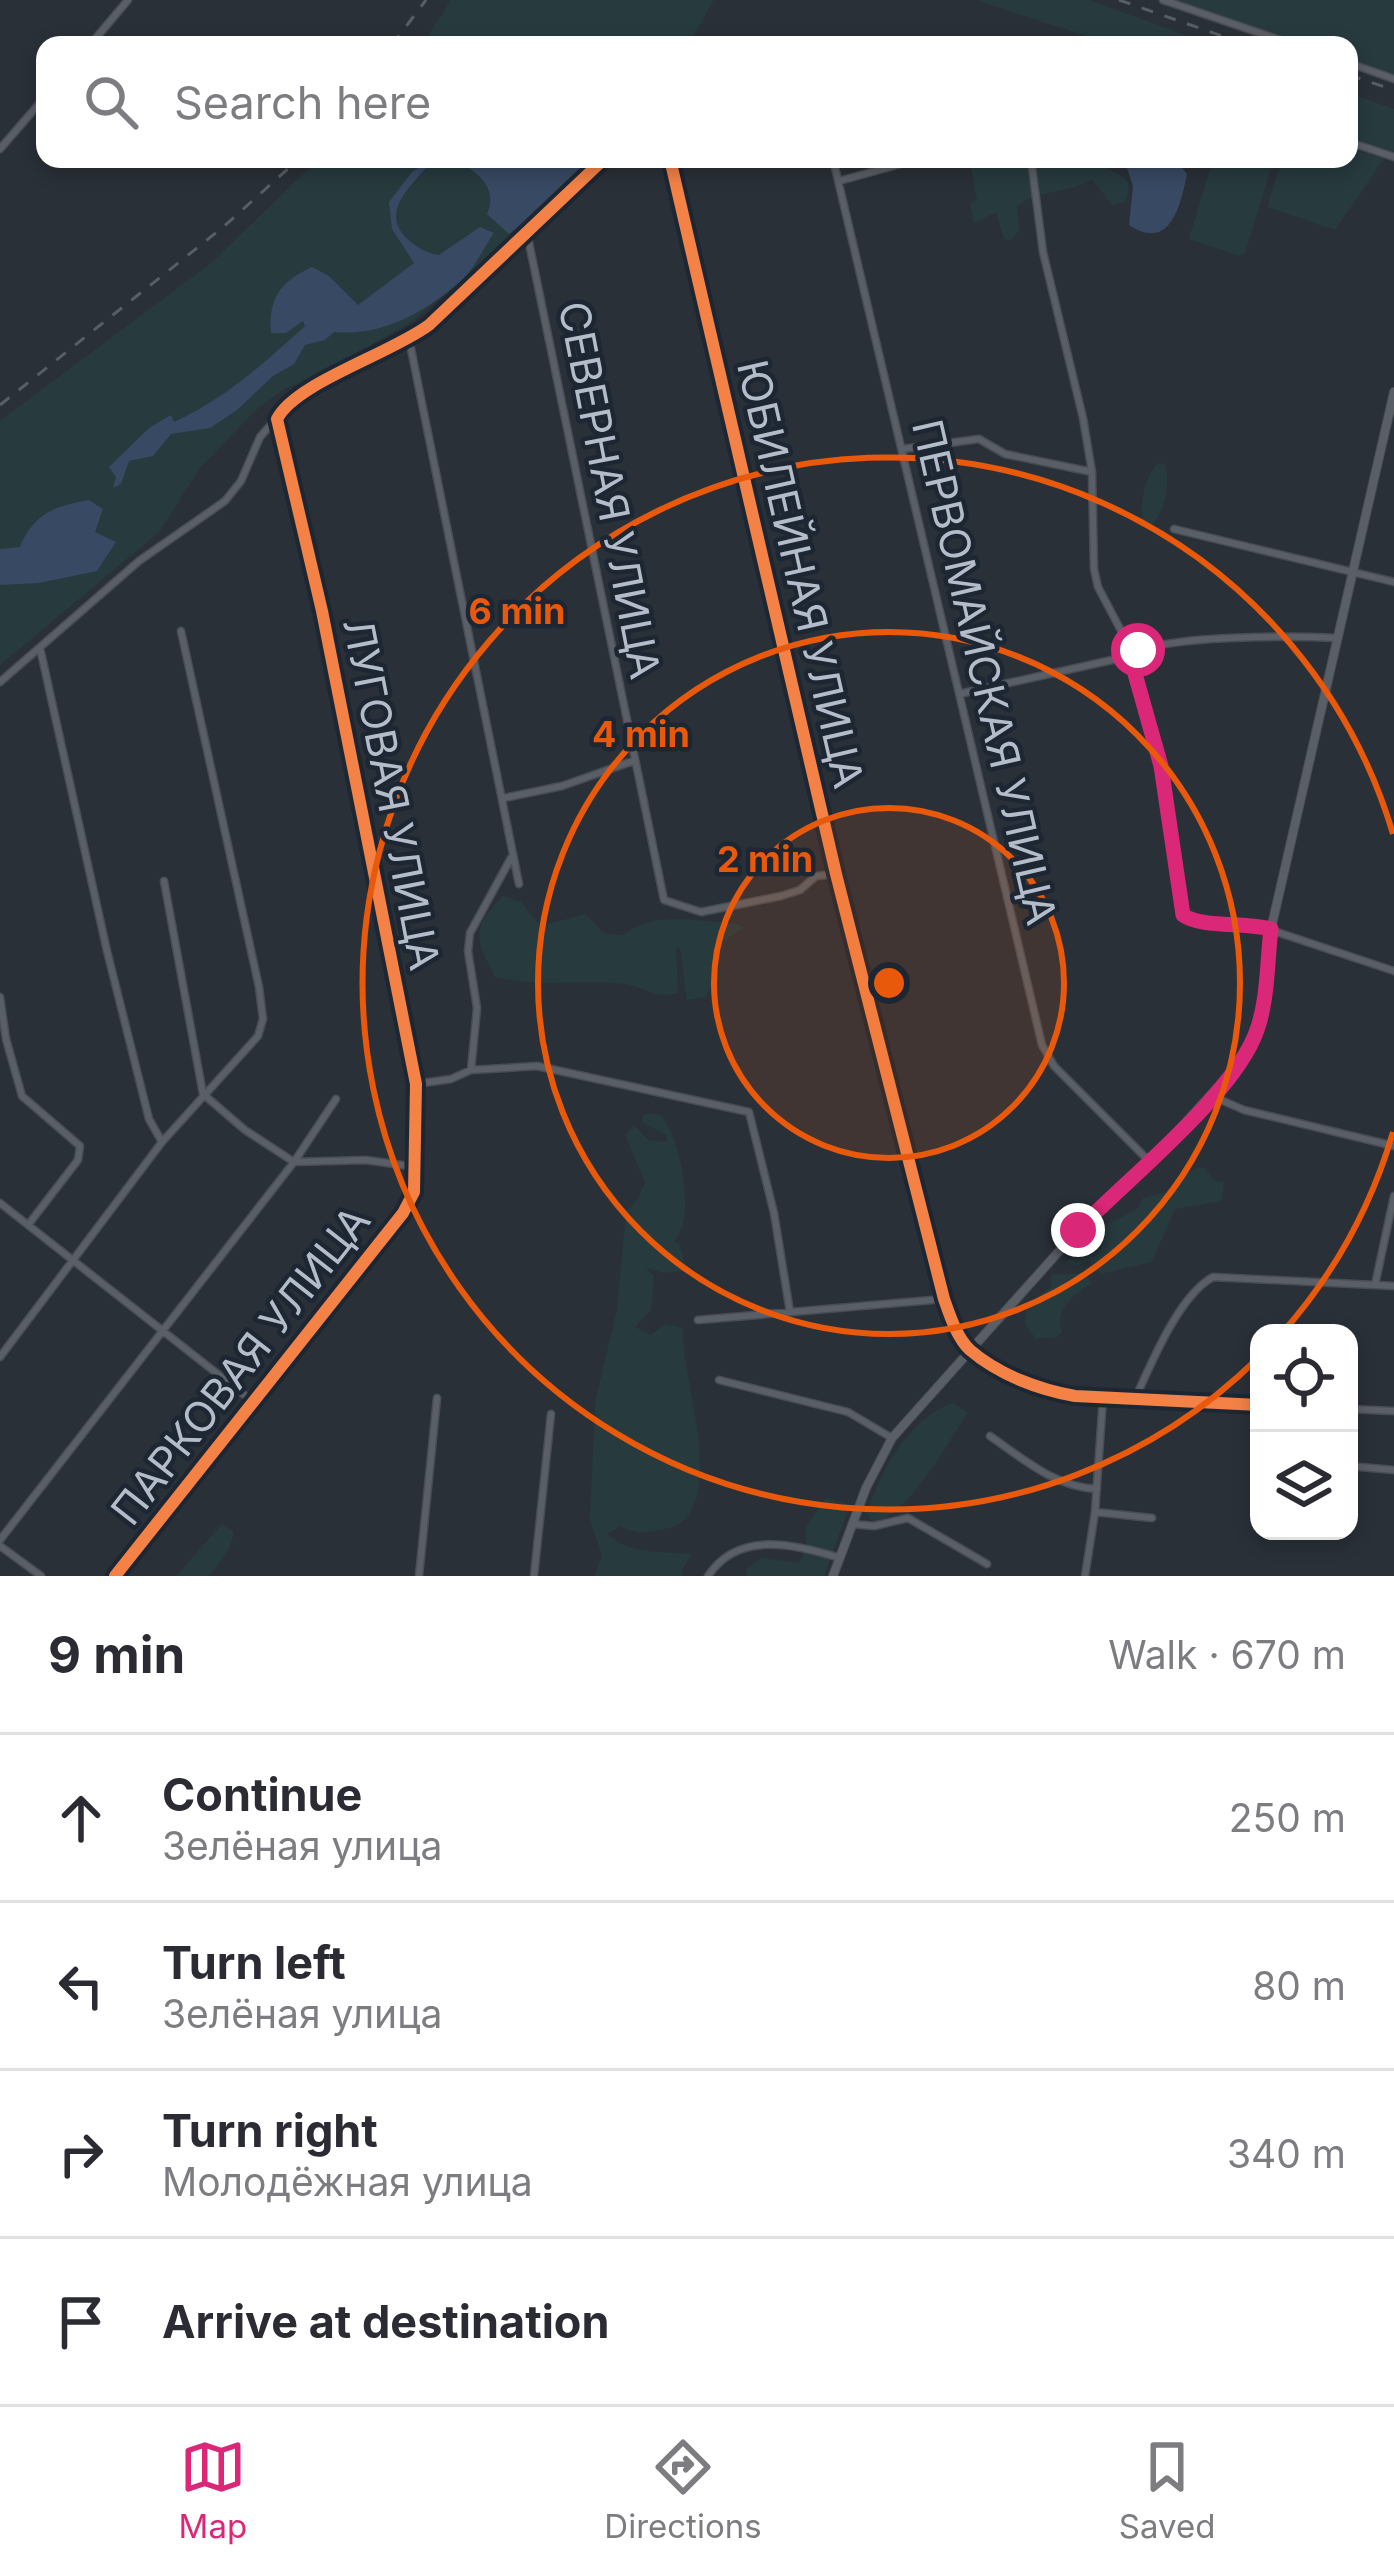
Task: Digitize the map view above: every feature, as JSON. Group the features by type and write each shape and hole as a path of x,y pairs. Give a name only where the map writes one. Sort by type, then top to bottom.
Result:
{"street":[{"path":"98,36 128,0"},
{"path":"1162,0 1268,36"},
{"path":"1358,66 1394,79"},
{"path":"0,149 36,107"},
{"path":"1358,145 1394,157"},
{"path":"0,682 139,561 225,501 242,481 260,437 299,392 410,339 595,168"},
{"name":"ЮБИЛЕЙНАЯ УЛИЦА","path":"672,168 836,874 944,1299 968,1349"},
{"name":"ПЕРВОМАЙСКАЯ УЛИЦА","path":"835,168 1047,1058 1149,1161"},
{"path":"839,182 888,168"},
{"path":"1032,168 1043,252 1092,472 1094,569 1098,587 1126,640 1161,766 1183,915 1192,921 1271,929 1394,971"},
{"name":"СЕВЕРНАЯ УЛИЦА","path":"527,233 664,900 701,912 782,896 800,890 816,876 836,874"},
{"path":"410,339 519,884"},
{"path":"833,1576 892,1438 1089,1218 1244,1058 1259,1026 1271,929 1394,392"},
{"name":"ЛУГОВАЯ УЛИЦА","path":"279,416 416,1084 415,1192"},
{"path":"902,449 979,439 1005,454 1092,472"},
{"path":"1174,529 1394,582"},
{"path":"0,1357 162,1142 245,1054 263,1019 181,631"},
{"path":"959,694 1172,643 1338,638"},
{"path":"40,648 107,951 149,1119 162,1142"},
{"path":"504,798 633,761"},
{"path":"471,1070 477,1008 468,951 470,933 513,855"},
{"path":"164,881 203,1094 245,1130 295,1162 366,1160 416,1167"},
{"path":"0,998 22,1096 74,1139 81,1153 28,1225"},
{"path":"416,1084 451,1079 471,1070 537,1066 749,1112 774,1213 790,1312"},
{"path":"1212,1096 1244,1110 1394,1146"},
{"path":"40,1576 0,1543 295,1162 336,1099"},
{"name":"ПАРКОВАЯ УЛИЦА","path":"115,1576 415,1192"},
{"path":"1375,1285 1394,1196"},
{"path":"0,1204 252,1401"},
{"path":"1135,1400 1190,1299 1202,1283 1214,1277 1394,1286"},
{"path":"698,1320 944,1299"},
{"path":"968,1349 1048,1391 1250,1405"},
{"path":"719,1380 848,1412 892,1438"},
{"path":"418,1576 437,1398"},
{"path":"1085,1576 1095,1512 1102,1398"},
{"path":"1358,1410 1394,1412"},
{"path":"535,1576 550,1414"},
{"path":"990,1436 1051,1477 1096,1490"},
{"path":"1358,1467 1394,1470"},
{"path":"1095,1512 1152,1518"},
{"path":"852,1524 874,1526 908,1518 987,1564"},
{"path":"708,1576 717,1562 760,1543 796,1544 840,1558"}],"green space":[{"path":"451,0 714,0 693,36 428,36"},
{"path":"976,0 1089,0 1188,36 1086,36"},
{"path":"1156,0 1394,0 1394,82 1358,70 1358,36 1260,36"},
{"path":"1358,96 1394,109 1394,157 1358,145"},
{"path":"1358,151 1384,159 1335,230 1267,207 1279,168 1358,168"},
{"path":"310,168 592,168 413,321 313,378 284,389 256,410 201,467 159,532 0,665 0,421 210,264"},
{"path":"971,168 1107,168 1129,185 1124,202 1112,205 1092,179 1026,200 1017,206 1019,231 1011,240 1004,239 996,212 974,223 970,203 977,200"},
{"path":"1210,168 1271,168 1245,253 1240,256 1189,239"},
{"path":"1158,463 1165,464 1167,488 1151,526 1144,524 1142,500"},
{"path":"503,896 521,902 541,926 585,914 605,934 624,935 663,920 744,928 718,944 715,981 705,997 687,1000 676,946 678,993 661,995 623,984 513,980 495,977 480,943 485,917"},
{"path":"644,1114 659,1114 677,1150 685,1213 674,1241 680,1245 686,1271 664,1273 645,1268 654,1276 651,1310 635,1327 651,1335 665,1324 683,1328 700,1471 696,1498 685,1518 665,1529 642,1532 620,1526 608,1534 636,1549 692,1554 683,1576 594,1576 602,1555 590,1519 595,1402 617,1310 626,1212 645,1182 625,1135 634,1125 648,1140 667,1142 666,1135 642,1122"},
{"path":"1199,1168 1224,1182 1222,1201 1175,1209 1152,1262 1100,1274 1088,1261 1076,1266 1066,1263 1091,1233 1137,1209 1143,1198 1166,1192 1181,1174"},
{"path":"1084,1273 1092,1283 1063,1309 1062,1332 1058,1337 1036,1339 1025,1324 1026,1307 1052,1286 1051,1275"},
{"path":"953,1403 968,1413 938,1459 899,1508 872,1522 867,1513 898,1448 923,1420"},
{"path":"826,1498 850,1505 824,1576 746,1576 747,1568 762,1558 799,1563 807,1547 805,1528"},
{"path":"222,1524 234,1532 229,1550 209,1576 176,1576"}],"water":[{"path":"426,168 404,194 396,219 412,243 439,255 480,227 494,233 462,280 403,319 369,330 334,332 325,340 305,345 294,364 210,428 171,434 153,456 129,461 121,484 113,488 116,477 109,467 149,428 171,415 174,422 227,391 305,326 303,321 286,333 271,333 274,300 292,278 312,267 329,276 358,305 414,263 392,229 389,202 412,172"},
{"path":"582,168 557,198 509,234 487,214 488,187 470,169"},
{"path":"1127,168 1182,168 1187,174 1172,221 1155,233 1129,225 1133,186"},
{"path":"89,500 103,509 95,532 116,542 97,571 0,585 0,549 20,547 32,526 47,513"}],"railway":[{"path":"399,36 426,0"},
{"path":"1119,0 1222,36"},
{"path":"1358,78 1394,90"},
{"path":"0,405 222,228 289,168"}],"cycle path":[{"path":"115,1576 403,1213 414,1192 416,1084 322,611 277,419 303,393 429,325 595,168"},
{"path":"672,168 836,874 954,1326 981,1359 1048,1390 1075,1396 1250,1405"}],"route":[{"path":"1078,1230 1230,1076 1253,1040 1263,1010 1271,929 1192,921 1183,915 1161,766 1130,656 1138,650"}]}
